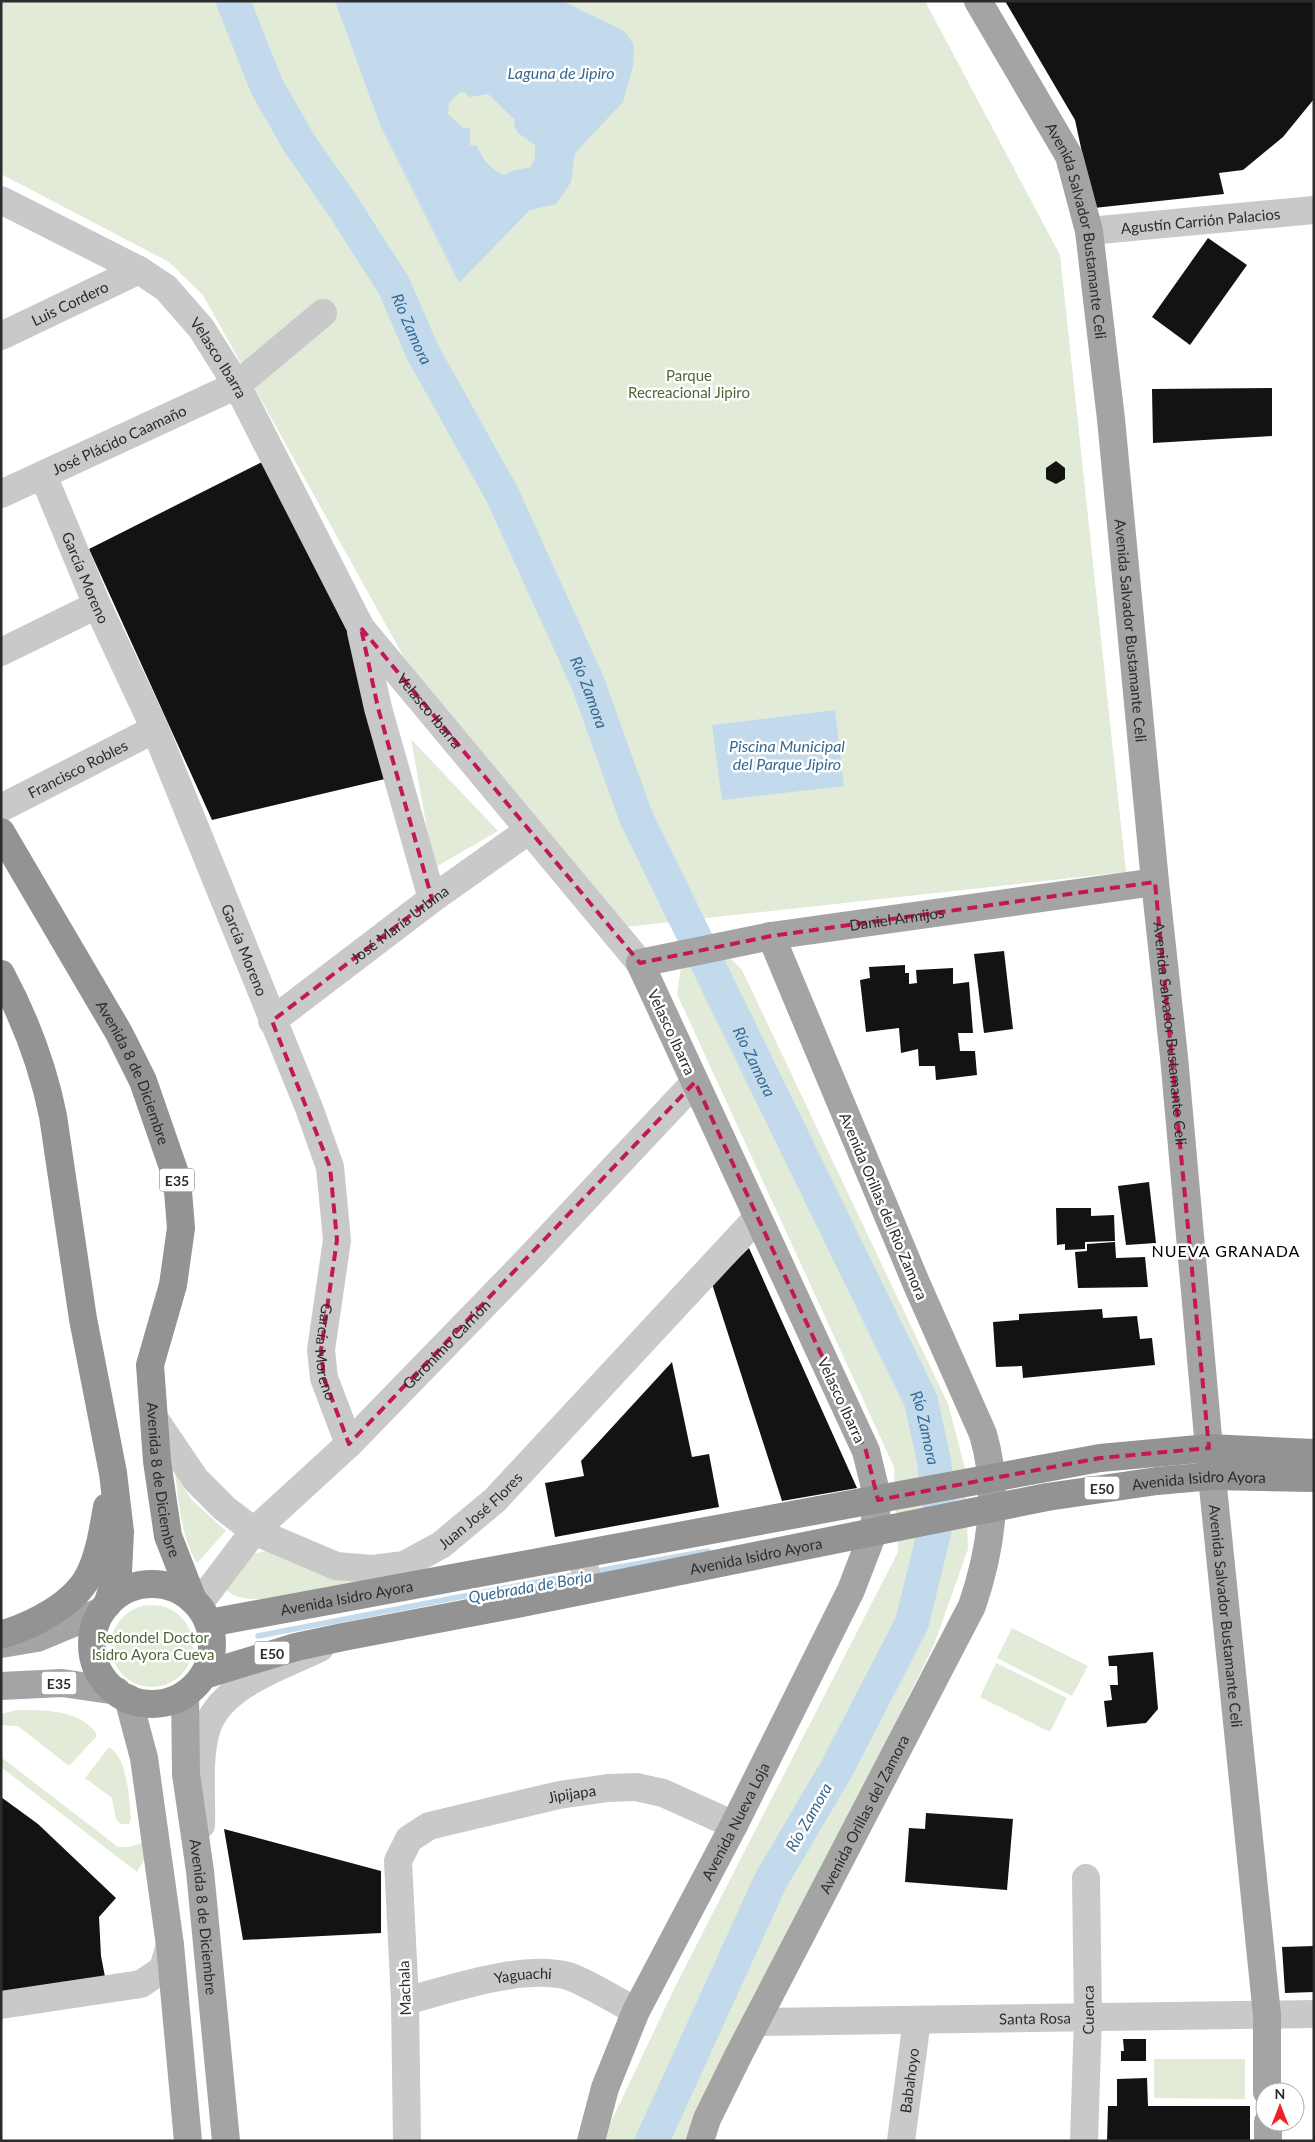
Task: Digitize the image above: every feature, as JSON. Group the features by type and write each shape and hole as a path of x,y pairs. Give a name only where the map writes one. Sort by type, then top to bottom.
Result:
{"highway":[{"name":"Avenida 8 de Diciembre","path":"1,832 119,1033 139,1073 177,1179 181,1228 173,1286 150,1366 157,1461 168,1536 200,1609"},
{"name":"E35","path":"1,974 33,1042 47,1085 83,1319 113,1473 120,1551 118,1572 93,1636 93,1654 104,1679 122,1695 144,1703 161,1703 194,1684 211,1655 212,1634 200,1609"},
{"name":"Avenida Isidro Ayora","path":"200,1609 581,1555 1100,1458 1209,1448 1314,1453"},
{"path":"1,1635 48,1616 72,1596 90,1574 100,1548 113,1473"},
{"name":"Avenida Isidro Ayora","path":"194,1684 296,1647 986,1508 1102,1488 1212,1476 1314,1478"},
{"path":"105,1608 124,1591 149,1584 175,1588 200,1609"}],"main road":[{"name":"Avenida Salvador Bustamante Celi","path":"978,1 1069,156 1089,231 1112,429 1155,882 1174,1057 1209,1448 1267,2015 1268,2082"},
{"name":"Daniel Armijos","path":"640,963 771,936 1155,882"},
{"name":"Avenida Orillas del Rio Zamora","path":"771,936 917,1285 983,1434 989,1456 987,1478"},
{"name":"Velasco Ibarra","path":"640,963 866,1451 884,1499"},
{"name":"Avenida Orillas del Zamora","path":"700,2141 707,2119 756,2022 972,1606 983,1574 987,1478"},
{"name":"Avenida Nueva Loja","path":"591,2141 605,2088 636,2012 734,1825 883,1530 884,1499"},
{"path":"1,1644 37,1638 105,1608"},
{"name":"E35","path":"1,1686 62,1683 122,1695"},
{"name":"Avenida 8 de Diciembre","path":"194,1684 186,1774 200,1871 226,2141"},
{"path":"122,1695 144,1758 170,1945 188,2141"}],"street":[{"name":"Velasco Ibarra","path":"1,200 139,270 166,288 201,328 237,385 361,628 528,831 640,963"},
{"name":"Agustín Carrión Palacios","path":"1089,231 1314,210"},
{"name":"Luis Cordero","path":"1,336 139,270"},
{"name":"José Plácido Caamaño","path":"1,494 237,385 323,313"},
{"name":"García Moreno","path":"43,475 97,605 155,729 272,1021 309,1108 330,1167 337,1240 321,1350 324,1378 349,1444"},
{"path":"1,652 97,605"},
{"name":"Velasco Ibarra","path":"361,628 378,708 432,899"},
{"name":"Francisco Robles","path":"1,808 155,729"},
{"name":"José María Urbina","path":"272,1021 432,899 528,831"},
{"name":"Geronimo Carrión","path":"200,1609 254,1531 349,1444 524,1264 695,1082"},
{"name":"Juan José Flores","path":"154,1418 196,1480 224,1508 254,1531 336,1566 372,1569 404,1565 441,1545 494,1500 757,1218"},
{"path":"581,1555 590,1588"},
{"path":"200,1871 202,1754 208,1725 220,1704 238,1688 342,1637"},
{"name":"Jipijapa","path":"410,1839 429,1826 559,1795 608,1788 636,1787 663,1792 734,1825"},
{"name":"Machala","path":"407,2141 405,2001 398,1861 410,1839"},
{"name":"Cuenca","path":"1084,2141 1088,2017 1086,1878"},
{"path":"1,2005 141,1984 163,1969 170,1945"},
{"name":"Yaguachi","path":"405,2001 517,1973 544,1974 568,1976 636,2012"},
{"name":"Santa Rosa","path":"756,2022 1314,2014"},
{"name":"Babahoyo","path":"901,2141 918,2020"}],"highlighted area":[{"path":"361,628 640,963 771,936 1155,882 1209,1448 1100,1458 878,1500 866,1451 695,1082 349,1444 324,1378 321,1350 337,1240 330,1167 272,1021 432,899 378,708"}],"green space":[{"name":"Parque Recreacional Jipiro","path":"1,1 925,1 1060,255 1126,872 626,927 406,661 203,295 169,262 1,174"},
{"path":"411,739 498,831 434,868"},
{"path":"724,952 742,970 948,1404 965,1468 968,1549 934,1645 687,2141 606,2141 610,2124 676,1985 898,1552 894,1467 677,994 681,967"},
{"path":"175,1473 191,1499 226,1531 197,1563 184,1531"},
{"path":"266,1551 376,1579 319,1592 272,1599 251,1599 234,1595 224,1587 251,1554"},
{"name":"Redondel Doctor Isidro Ayora Cueva","path":"144,1605 160,1605 175,1612 186,1623 193,1638 190,1662 181,1675 160,1687 144,1687 129,1680 118,1669 111,1654 111,1638 118,1623 129,1612"},
{"path":"1012,1628 1088,1666 1072,1696 997,1658"},
{"path":"996,1663 1067,1698 1050,1732 980,1697"},
{"path":"17,1710 60,1712 70,1715 89,1725 96,1733 96,1737 69,1766 18,1726 1,1725 1,1714"},
{"path":"109,1747 115,1752 124,1769 131,1819 129,1824 121,1824 116,1819 112,1798 85,1778"},
{"path":"1,1757 118,1847 129,1847 145,1842 147,1855 137,1872 1,1767"},
{"path":"1154,2059 1245,2059 1245,2099 1154,2098"}],"water":[{"name":"Laguna de Jipiro","path":"335,1 562,1 624,31 634,45 633,66 623,102 575,153 571,182 556,204 530,210 459,283 381,127","holes":["465,92 469,97 488,94 515,120 514,127 518,133 535,145 535,157 531,167 511,171 505,175 488,164 477,146 470,145 470,129 462,127 448,114 449,103 459,93"]},
{"name":"Piscina Municipal del Parque Jipiro","path":"835,710 844,786 722,800 712,725"}],"building":[{"path":"1005,1 1314,1 1314,99 1283,137 1243,170 1219,173 1224,194 1094,208 1075,120"},
{"path":"1208,238 1247,265 1190,345 1152,317"},
{"path":"1272,388 1272,436 1153,443 1152,389"},
{"path":"264,461 352,636 385,779 212,820 89,549"},
{"path":"1056,461 1065,468 1065,479 1056,484 1046,479 1046,468"},
{"path":"1004,951 1013,1029 984,1033 974,954"},
{"path":"905,965 905,973 909,973 909,984 917,983 916,970 953,968 953,984 969,982 973,1033 958,1033 960,1051 975,1051 977,1075 936,1080 935,1066 919,1066 918,1049 901,1053 899,1028 866,1032 860,980 870,978 869,967"},
{"path":"1149,1182 1156,1243 1126,1245 1118,1186"},
{"path":"1056,1208 1091,1208 1091,1216 1114,1215 1115,1241 1085,1242 1085,1249 1065,1250 1065,1244 1057,1245"},
{"path":"1115,1242 1116,1258 1145,1257 1148,1287 1078,1288 1075,1252 1087,1251 1087,1244"},
{"path":"749,1248 857,1488 782,1501 712,1284"},
{"path":"1102,1309 1103,1318 1137,1316 1140,1339 1152,1338 1155,1365 1023,1378 1022,1366 996,1367 993,1322 1019,1320 1019,1314"},
{"path":"672,1362 692,1457 709,1454 719,1507 555,1537 545,1483 584,1476 581,1461"},
{"path":"1153,1652 1158,1709 1146,1723 1107,1727 1104,1701 1112,1700 1110,1685 1118,1685 1117,1666 1109,1666 1108,1656"},
{"path":"1,1797 38,1824 116,1898 99,1917 101,1956 106,1982 1,1997"},
{"path":"926,1813 1013,1819 1007,1890 905,1882 909,1828 925,1829"},
{"path":"224,1829 381,1871 381,1933 243,1940"},
{"path":"1314,1946 1314,1992 1285,1993 1282,1947"},
{"path":"1123,2039 1146,2039 1146,2061 1121,2061 1121,2051 1124,2051"},
{"path":"1147,2078 1148,2106 1250,2106 1250,2141 1107,2141 1108,2106 1117,2106 1117,2079"}],"waterway":[{"name":"Río Zamora","path":"233,1 267,87 299,143 341,203 394,286 423,353 502,494 587,681 636,817 921,1401 934,1461 940,1508 912,1623 837,1768 770,1882 652,2141"},
{"name":"Quebrada de Borja","path":"592,1572 708,1551"},
{"name":"Quebrada de Borja","path":"258,1636 578,1574"}],"district":[{"name":"NUEVA GRANADA","path":"1226,1250"}]}
